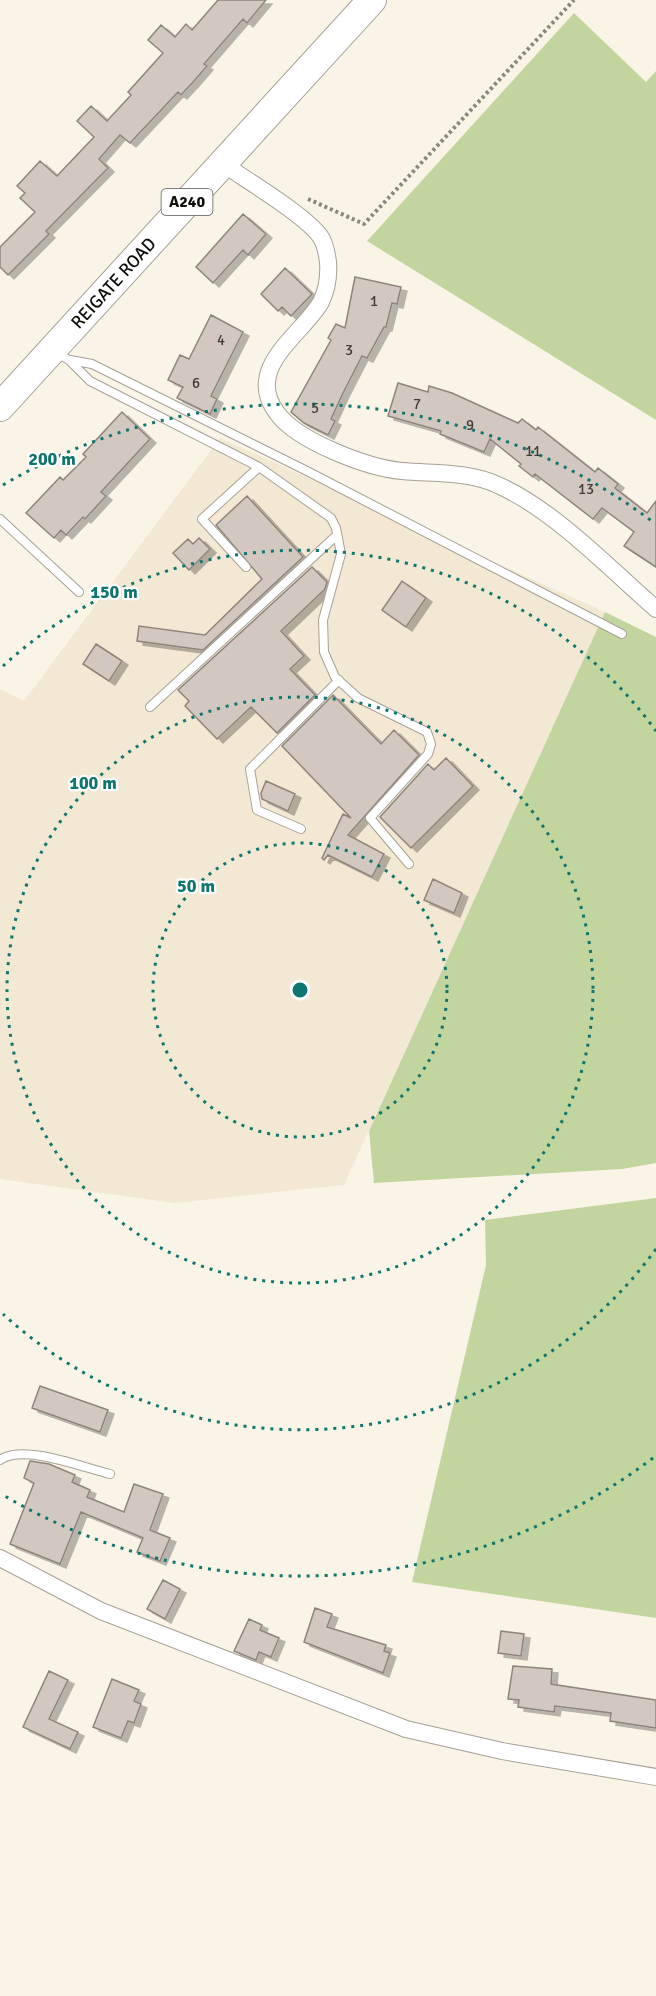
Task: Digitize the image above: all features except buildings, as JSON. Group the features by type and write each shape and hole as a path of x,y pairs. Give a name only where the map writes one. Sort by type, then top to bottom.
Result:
{"highway":[{"name":"REIGATE ROAD","path":"0,406 60,355 222,163 372,0"}],"street":[{"path":"222,163 306,223 321,237 325,249 328,273 321,301 278,351 271,366 268,392 271,403 286,423 328,446 387,469 468,476 501,486 543,512 656,609"},
{"path":"0,1558 101,1611 406,1729 502,1751 656,1777"}],"lane":[{"path":"60,355 90,381 259,467 317,505 332,518 340,554 322,620 324,652 339,680 358,698 427,732 431,744 428,754 370,818 409,864"},
{"path":"60,355 92,364 113,374 309,472 622,634"},
{"path":"246,567 202,519 259,467"},
{"path":"0,519 79,592"},
{"path":"150,707 337,535"},
{"path":"301,829 257,810 250,769 339,680"},
{"path":"0,1460 6,1456 24,1452 111,1474"}],"path":[{"path":"364,224 574,0"}],"shaded area":[{"path":"220,438 605,612 344,1185 175,1203 0,1179 0,689 24,701"}],"green space":[{"path":"574,13 646,82 656,71 656,420 367,241"},
{"path":"605,612 656,637 656,1163 622,1169 374,1183 369,1131"},
{"path":"656,1198 656,1618 412,1582 486,1265 485,1220"}]}
